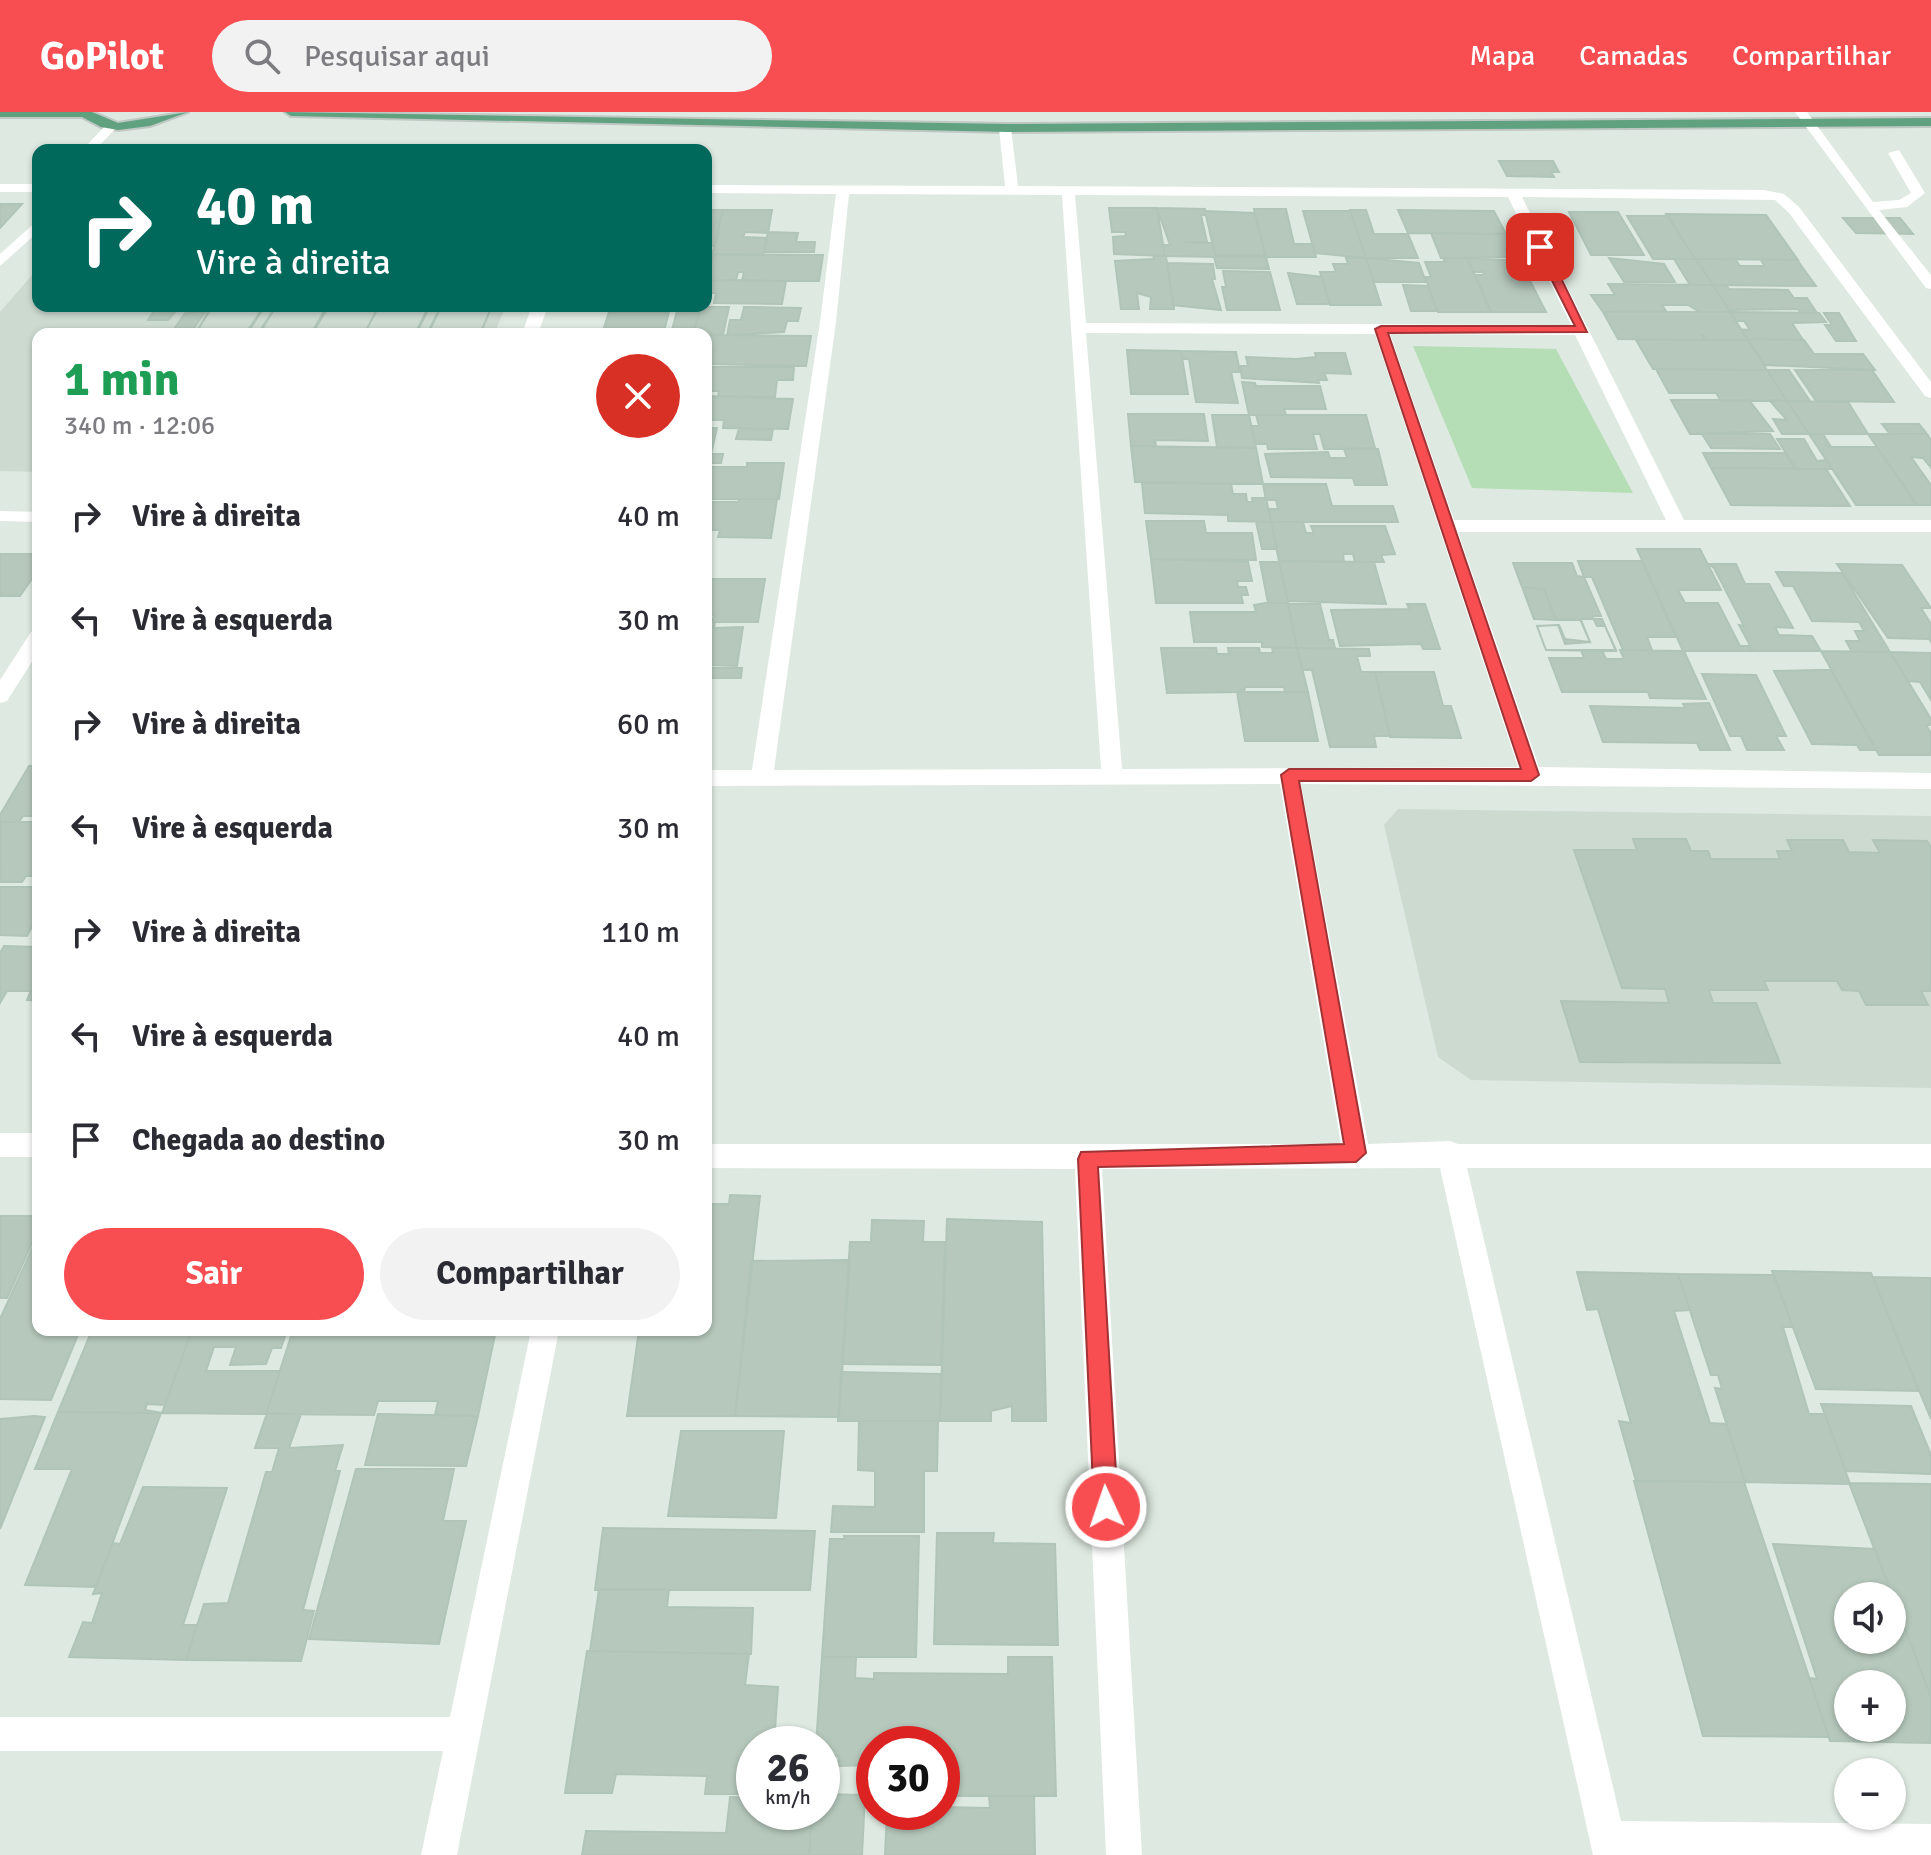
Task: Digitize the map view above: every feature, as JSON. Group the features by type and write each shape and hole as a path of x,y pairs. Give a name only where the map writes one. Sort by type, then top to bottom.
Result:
{"main road":[{"path":"0,113 85,112 93,121 112,126 153,123 182,112"},
{"path":"291,112 781,127 1384,128 1804,117 1931,122"},
{"path":"774,112 781,127"},
{"path":"1384,128 1391,119 1386,112"}],"street":[{"path":"1804,117 1931,285"},
{"path":"94,144 112,126"},
{"path":"1005,128 1012,189"},
{"path":"1869,206 1903,205 1918,193 1894,153"},
{"path":"0,188 32,188"},
{"path":"712,189 1512,191 1747,193 1779,197 1794,210 1931,393"},
{"path":"762,777 828,322 843,189"},
{"path":"1068,190 1112,775"},
{"path":"1512,191 1677,524"},
{"path":"0,262 32,230"},
{"path":"1079,328 1582,330"},
{"path":"1381,329 1531,775"},
{"path":"0,516 32,517"},
{"path":"1445,526 1931,526"},
{"path":"0,696 32,646"},
{"path":"1289,775 1356,1153"},
{"path":"712,778 1531,775 1931,781"},
{"path":"0,1145 32,1145"},
{"path":"712,1156 1088,1159 1356,1153 1931,1156"},
{"path":"1450,1153 1609,1847 1931,1842"},
{"path":"1088,1159 1124,1855"},
{"path":"439,1855 544,1336"},
{"path":"3,1741 462,1734"}],"shaded area":[{"path":"32,275 32,312 503,312 497,328 32,328 32,472 0,471 0,312"},
{"path":"1398,809 1931,816 1931,1088 1471,1080 1438,1057 1384,825"}],"green space":[{"path":"1413,346 1556,349 1633,493 1472,488"}],"building":[{"path":"1499,161 1553,161 1559,172 1551,172 1554,177 1507,176"},
{"path":"0,204 22,204 0,228"},
{"path":"1109,208 1157,208 1165,256 1114,254 1113,237 1126,236 1125,232 1112,232"},
{"path":"1157,208 1205,209 1206,215 1201,215 1207,242 1185,242 1212,243 1216,257 1165,256 1163,245 1170,245"},
{"path":"1254,209 1286,209 1294,244 1313,244 1316,257 1266,257"},
{"path":"712,210 723,210 715,246 712,246"},
{"path":"723,210 772,210 768,233 745,232 743,237 767,238 763,255 712,255"},
{"path":"1350,210 1366,210 1374,234 1408,234 1418,258 1366,258"},
{"path":"1398,210 1494,211 1506,234 1408,233"},
{"path":"1205,211 1255,213 1265,255 1215,255"},
{"path":"1303,211 1350,211 1366,258 1315,253"},
{"path":"1569,212 1618,212 1644,255 1591,255"},
{"path":"1666,214 1766,215 1798,260 1695,259"},
{"path":"1627,216 1668,216 1695,259 1653,259"},
{"path":"1843,218 1900,218 1913,234 1856,233"},
{"path":"768,232 798,233 796,242 815,242 814,252 764,252"},
{"path":"1431,233 1506,234 1514,249 1505,249 1509,257 1441,258"},
{"path":"713,254 823,255 819,281 742,281 744,272 738,272 736,280 712,281"},
{"path":"1153,256 1166,256 1174,309 1150,309 1151,297 1137,293 1139,309 1121,309 1115,261 1154,259"},
{"path":"1214,257 1266,257 1269,269 1217,268"},
{"path":"1346,258 1366,258 1381,305 1330,305 1320,272 1336,272 1333,264 1348,264"},
{"path":"1366,258 1419,263 1426,282 1374,282"},
{"path":"1443,258 1467,258 1491,312 1438,312 1425,277 1431,277 1425,262 1445,262"},
{"path":"1467,258 1520,261 1546,312 1491,312 1475,275 1484,275 1483,272 1473,272"},
{"path":"1609,258 1664,264 1675,282 1624,282"},
{"path":"1674,259 1696,259 1713,285 1690,285"},
{"path":"1696,259 1735,259 1740,266 1765,266 1760,259 1797,260 1816,286 1713,285"},
{"path":"1167,263 1213,264 1215,279 1212,279 1221,310 1173,305"},
{"path":"1223,271 1270,272 1280,310 1227,310 1222,287 1226,287"},
{"path":"1288,273 1322,277 1330,304 1297,304"},
{"path":"712,281 786,281 782,304 714,303 716,293 712,293"},
{"path":"1608,284 1713,285 1730,312 1700,312 1688,305 1662,305 1666,311 1603,312 1591,295 1615,295"},
{"path":"1403,285 1428,286 1437,311 1411,311"},
{"path":"1713,285 1726,285 1729,289 1788,290 1794,298 1807,298 1817,313 1801,313 1798,309 1729,310"},
{"path":"712,307 729,307 723,335 712,335 712,328 695,328 700,312 712,312"},
{"path":"744,307 801,308 798,321 787,321 784,332 727,335 730,320 741,320"},
{"path":"153,312 175,312 168,320 148,320"},
{"path":"186,312 205,312 194,328 175,328"},
{"path":"208,312 261,312 251,328 199,328"},
{"path":"209,312 260,312 249,328 199,328"},
{"path":"272,312 324,312 314,328 263,328"},
{"path":"272,312 325,312 316,328 262,328"},
{"path":"376,312 427,312 419,328 367,328"},
{"path":"376,312 426,312 418,328 367,328"},
{"path":"438,312 489,312 483,328 431,328"},
{"path":"438,312 489,312 483,328 430,328"},
{"path":"609,312 669,312 665,328 604,328"},
{"path":"677,312 700,312 695,328 673,328"},
{"path":"1603,312 1730,312 1748,340 1708,340 1701,334 1704,340 1618,339"},
{"path":"1731,312 1819,313 1826,322 1792,323 1803,340 1748,339 1741,329 1750,330 1744,321 1736,321"},
{"path":"1824,313 1839,313 1856,341 1836,341 1825,325 1832,325"},
{"path":"712,335 811,336 806,366 712,364"},
{"path":"1748,339 1804,340 1814,354 1863,354 1875,370 1765,365"},
{"path":"1636,340 1748,340 1767,370 1653,369"},
{"path":"1127,350 1181,351 1188,394 1131,394"},
{"path":"1181,351 1236,352 1240,372 1231,372 1238,403 1196,402 1189,359 1182,359"},
{"path":"1315,353 1345,353 1351,374 1324,373 1327,380 1318,380 1319,383 1242,378 1240,366 1248,366 1246,357 1296,359 1316,357"},
{"path":"712,367 794,367 793,380 777,380 775,397 718,396 719,391 712,391"},
{"path":"1656,369 1767,370 1787,401 1721,401 1716,393 1669,393"},
{"path":"1767,370 1789,370 1810,401 1787,401"},
{"path":"1795,370 1872,370 1894,402 1816,401"},
{"path":"1242,382 1255,383 1256,386 1320,386 1326,409 1284,409 1286,415 1249,415"},
{"path":"712,396 793,399 788,429 723,428 724,420 712,420"},
{"path":"1671,400 1749,400 1773,431 1690,434"},
{"path":"1769,400 1787,401 1809,434 1782,434 1773,419 1787,420"},
{"path":"1787,401 1848,402 1868,434 1809,434"},
{"path":"1128,414 1204,414 1208,441 1155,440 1156,446 1131,446"},
{"path":"1212,415 1249,415 1256,448 1217,447"},
{"path":"1256,415 1366,415 1375,448 1324,449 1320,434 1313,434 1317,449 1268,449 1267,444 1255,444 1251,426 1259,426"},
{"path":"1882,424 1919,424 1927,434 1890,434"},
{"path":"712,428 717,428 712,450"},
{"path":"739,428 773,429 771,440 736,439"},
{"path":"1702,434 1770,434 1780,449 1711,448"},
{"path":"1809,434 1823,434 1831,447 1877,447 1917,505 1856,505"},
{"path":"1868,434 1927,434 1931,440 1931,468 1923,458 1911,457 1931,485 1931,505 1917,505"},
{"path":"1777,439 1804,439 1817,461 1826,460 1832,469 1796,469"},
{"path":"1131,446 1256,448 1263,484 1135,482"},
{"path":"1344,449 1378,449 1387,485 1355,485 1353,478 1271,477 1265,454 1328,452 1330,458 1347,458"},
{"path":"1703,453 1785,453 1794,468 1711,468"},
{"path":"712,454 723,454 721,463 712,463"},
{"path":"747,463 784,463 779,499 712,499 712,467 747,467"},
{"path":"1711,468 1826,469 1850,506 1731,505"},
{"path":"1142,483 1231,484 1233,494 1246,494 1247,502 1253,502 1252,498 1266,498 1271,522 1228,521 1228,515 1145,513"},
{"path":"1263,484 1326,484 1332,506 1393,506 1398,522 1271,522 1269,509 1278,509 1276,500 1266,500"},
{"path":"739,499 777,499 771,538 718,537 720,530 712,530 712,502 738,502"},
{"path":"1146,521 1204,521 1206,533 1252,533 1256,560 1151,559"},
{"path":"1256,522 1271,522 1277,549 1262,549"},
{"path":"1271,522 1303,522 1306,533 1314,533 1311,526 1385,526 1395,554 1381,555 1384,562 1355,562 1353,554 1343,554 1344,562 1279,561"},
{"path":"1637,549 1700,549 1721,590 1678,590 1685,603 1718,603 1740,646 1749,646 1753,651 1683,651"},
{"path":"0,554 32,554 32,579 20,596 0,596"},
{"path":"1151,559 1248,562 1252,581 1237,581 1238,587 1246,587 1248,595 1241,595 1243,603 1156,603"},
{"path":"1279,561 1374,562 1386,604 1288,601"},
{"path":"1578,561 1642,561 1676,637 1647,637 1652,650 1623,650 1592,577 1584,577"},
{"path":"1260,562 1279,562 1288,603 1268,603"},
{"path":"1513,563 1572,563 1577,576 1584,577 1601,616 1592,616 1597,626 1605,626 1616,650 1546,650 1537,626 1558,625 1565,644 1590,642 1581,620 1556,620 1544,589 1522,587"},
{"path":"1708,564 1736,564 1745,584 1769,584 1793,628 1775,627 1779,635 1812,636 1821,651 1753,651 1739,625 1744,626 1714,568"},
{"path":"1837,564 1902,565 1931,608 1921,608 1931,624 1931,642 1929,639 1888,638"},
{"path":"1776,572 1842,573 1890,652 1852,652 1846,641 1860,641 1855,631 1864,631 1859,622 1812,621 1793,586 1784,586"},
{"path":"712,579 765,579 758,622 712,622"},
{"path":"1522,587 1544,589 1556,620 1534,619"},
{"path":"1288,603 1297,648 1262,647 1262,642 1194,642 1190,612 1256,612 1254,605"},
{"path":"1288,604 1320,604 1329,640 1333,640 1335,648 1297,648"},
{"path":"1407,604 1425,604 1440,649 1423,649 1421,644 1340,646 1331,610 1409,609"},
{"path":"1580,619 1602,619 1616,651 1546,650 1537,626 1559,625 1565,639 1590,642"},
{"path":"712,622 715,622 714,628 743,627 737,666 712,665"},
{"path":"1161,648 1216,648 1217,654 1229,654 1228,648 1259,648 1260,653 1273,653 1272,648 1297,648 1308,692 1285,692 1284,687 1245,687 1244,692 1167,693"},
{"path":"1297,648 1369,649 1370,656 1357,656 1361,672 1375,672 1390,736 1374,736 1376,747 1330,747 1312,670 1303,670"},
{"path":"1581,650 1602,650 1606,659 1624,659 1620,650 1684,651 1706,699 1650,698 1648,692 1562,692 1549,658 1584,658"},
{"path":"1821,651 1890,652 1931,719 1931,725 1926,725 1931,733 1931,755 1879,755"},
{"path":"1890,652 1931,653 1931,700 1920,682 1908,681"},
{"path":"712,668 742,668 741,678 712,678"},
{"path":"1831,670 1876,750 1860,750 1857,745 1812,744 1774,671"},
{"path":"1375,672 1434,672 1443,706 1451,706 1461,738 1390,737"},
{"path":"1702,674 1756,675 1786,736 1776,736 1784,750 1747,750 1741,736 1730,736"},
{"path":"1237,692 1308,692 1318,741 1245,741"},
{"path":"1709,703 1730,750 1700,750 1697,743 1603,742 1590,706 1685,708 1683,704"},
{"path":"29,766 32,766 32,816 23,816 19,822 0,822 0,815"},
{"path":"1,822 32,822 32,876 26,876 22,882 0,882"},
{"path":"1633,839 1686,839 1691,851 1708,851 1711,859 1780,859 1777,851 1792,851 1787,840 1843,840 1849,852 1880,853 1873,840 1927,841 1931,847 1931,991 1921,991 1928,1005 1866,1005 1859,991 1842,990 1837,981 1764,981 1768,990 1709,990 1713,1003 1756,1003 1780,1063 1580,1062 1561,1001 1669,1003 1665,989 1622,988 1574,850 1637,850"},
{"path":"0,887 32,887 32,926 27,936 0,935"},
{"path":"4,946 32,947 32,1000 27,1000 31,991 7,991 0,1003 0,953"},
{"path":"730,1195 760,1196 735,1416 627,1416 638,1336 712,1336 712,1204 729,1204"},
{"path":"1,1216 32,1216 32,1243 7,1298 0,1298"},
{"path":"947,1219 1042,1222 1046,1421 1012,1421 1012,1406 991,1411 991,1421 940,1421"},
{"path":"872,1220 924,1221 923,1242 945,1242 941,1365 842,1364 850,1242 871,1242"},
{"path":"32,1249 32,1336 78,1336 51,1400 0,1399 0,1319"},
{"path":"850,1260 839,1417 735,1416 751,1261"},
{"path":"1772,1271 1871,1273 1919,1391 1816,1389"},
{"path":"1577,1272 1678,1274 1690,1310 1674,1311 1710,1423 1726,1424 1745,1482 1636,1481 1619,1421 1631,1423 1598,1309 1587,1310"},
{"path":"1678,1274 1774,1275 1793,1327 1783,1327 1809,1414 1825,1414 1850,1484 1745,1482 1715,1388 1722,1389 1718,1375 1711,1375"},
{"path":"1873,1277 1931,1278 1931,1419 1894,1330"},
{"path":"90,1336 190,1336 165,1405 147,1404 145,1410 162,1413 58,1412"},
{"path":"190,1336 285,1336 281,1348 272,1348 266,1364 230,1365 236,1347 214,1347 206,1371 280,1371 266,1414 162,1413"},
{"path":"291,1336 495,1336 478,1416 435,1415 438,1401 378,1401 374,1415 266,1414"},
{"path":"841,1372 941,1374 940,1421 838,1421"},
{"path":"1821,1404 1911,1406 1931,1455 1931,1474 1846,1471"},
{"path":"58,1412 161,1413 96,1587 25,1585 72,1469 35,1469"},
{"path":"267,1413 301,1414 289,1448 343,1445 335,1471 340,1471 303,1610 314,1611 301,1661 186,1660 204,1604 228,1603 266,1472 272,1472 279,1448 255,1448"},
{"path":"378,1414 478,1416 466,1466 365,1465"},
{"path":"45,1417 0,1529 0,1419"},
{"path":"859,1421 938,1421 937,1471 924,1471 924,1532 831,1532 833,1506 875,1507 875,1471 858,1470"},
{"path":"681,1431 784,1431 776,1518 668,1516"},
{"path":"356,1469 454,1469 443,1521 466,1521 439,1644 309,1639"},
{"path":"1634,1481 1744,1482 1829,1737 1703,1736"},
{"path":"1849,1483 1931,1484 1931,1697 1906,1632 1906,1582 1887,1582"},
{"path":"143,1487 227,1488 183,1625 197,1625 186,1660 69,1657 83,1622 92,1623 102,1593 93,1594 113,1543 120,1544"},
{"path":"603,1528 815,1531 810,1590 595,1590"},
{"path":"937,1533 994,1533 993,1543 1055,1544 1058,1645 934,1644"},
{"path":"844,1536 919,1536 916,1657 822,1657 830,1539 845,1539"},
{"path":"1773,1544 1875,1549 1887,1582 1834,1582 1834,1654 1906,1654 1906,1631 1931,1697 1931,1743 1880,1742 1906,1742 1906,1670 1834,1670 1834,1741 1830,1741 1809,1678 1817,1679"},
{"path":"599,1589 669,1589 667,1607 753,1608 751,1654 590,1651"},
{"path":"587,1651 749,1654 745,1685 778,1687 775,1726 736,1726 736,1794 705,1794 707,1776 616,1774 612,1793 565,1793"},
{"path":"822,1657 856,1657 855,1678 874,1679 874,1673 1008,1674 1008,1657 1052,1657 1056,1796 960,1796 960,1726 856,1726 856,1765 840,1766 840,1726 817,1726"},
{"path":"840,1794 856,1795 856,1830 863,1830 862,1855 809,1855 811,1830 840,1830"},
{"path":"989,1796 1034,1796 1035,1855 885,1855 886,1830 960,1830 960,1807 990,1808"},
{"path":"730,1797 736,1797 736,1830 811,1830 809,1855 582,1855 586,1831 726,1833"}],"route":[{"path":"1106,1507 1088,1159 1356,1153 1289,775 1531,775 1381,329 1582,330 1540,247"}]}
